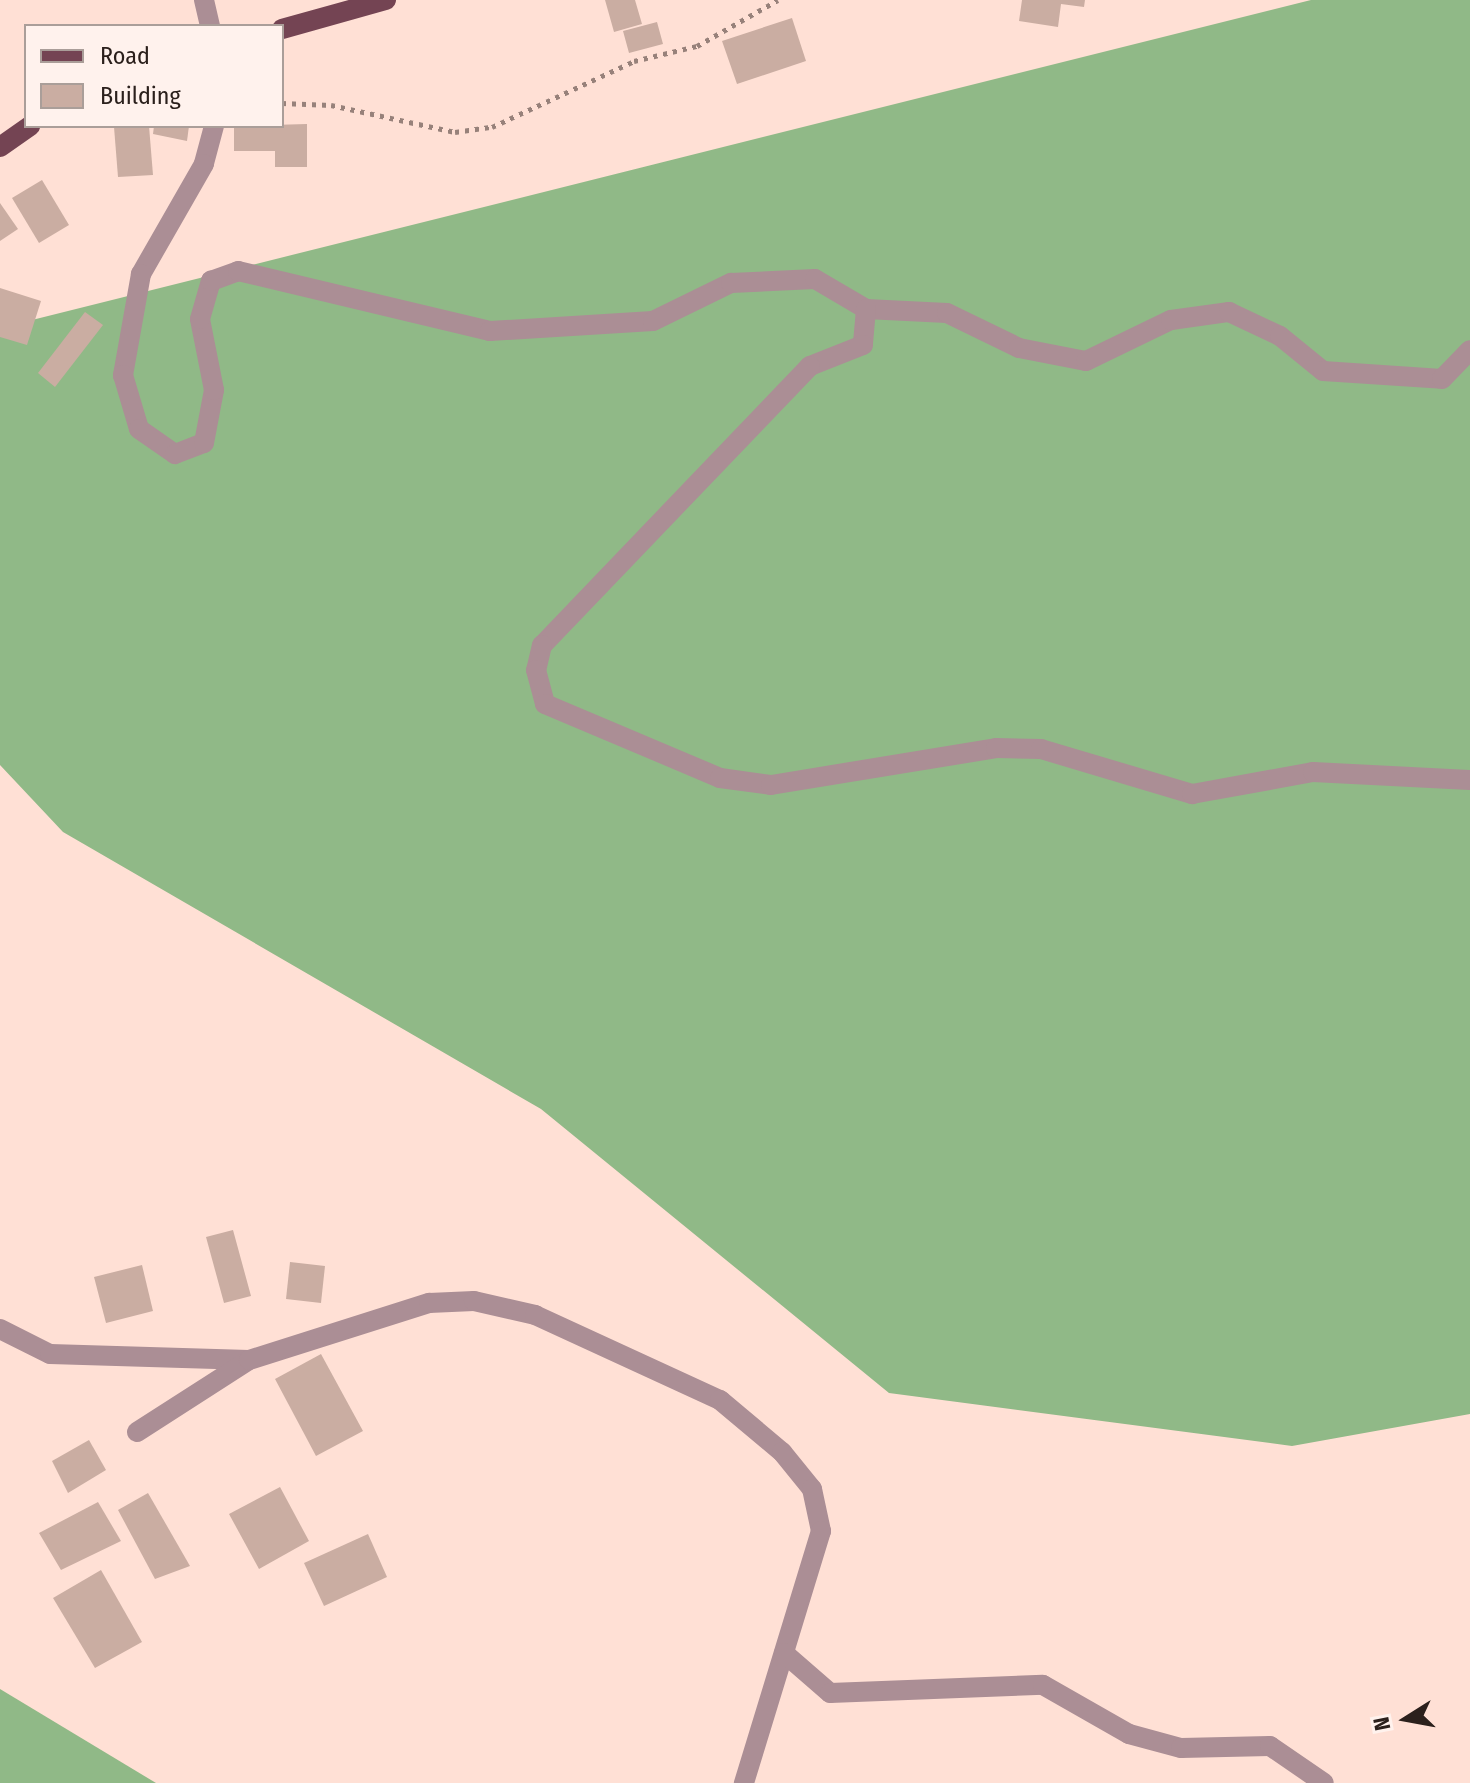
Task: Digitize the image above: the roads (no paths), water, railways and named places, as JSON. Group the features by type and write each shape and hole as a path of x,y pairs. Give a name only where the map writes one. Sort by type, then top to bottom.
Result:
{"main road":[{"path":"284,28 386,0"},
{"path":"0,147 27,128"}],"street":[{"path":"204,0 210,24"},
{"path":"213,128 204,164 141,274 123,375 139,429 175,454 204,443 214,390 200,319 211,281 238,271 490,331 653,321 731,283 815,279 866,309 947,313 1019,348 1086,361 1171,320 1229,312 1280,336 1323,371 1442,379 1470,350"},
{"path":"866,309 863,345 810,366 542,645 536,670 545,704 720,778 771,785 996,748 1041,749 1192,794 1340,771 1470,780"},
{"path":"137,1432 249,1360 429,1303 474,1301 535,1315 720,1400 782,1452 812,1489 821,1531 744,1783"},
{"path":"0,1329 50,1354 249,1360"},
{"path":"784,1653 830,1693 1043,1685 1129,1734 1181,1748 1270,1746 1324,1783"}]}
